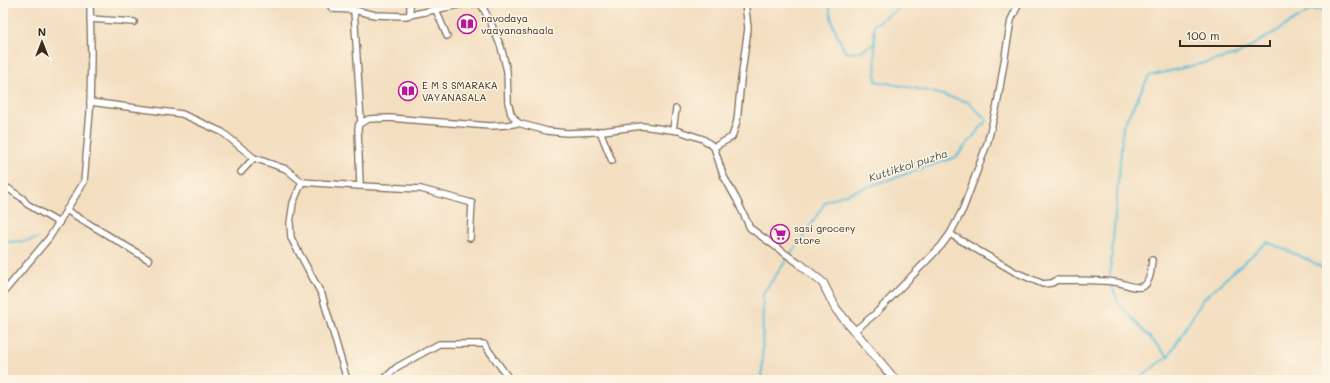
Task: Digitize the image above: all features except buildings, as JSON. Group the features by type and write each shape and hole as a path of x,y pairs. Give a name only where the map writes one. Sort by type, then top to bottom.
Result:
{"street":[{"path":"3,293 49,238 84,182 90,102 90,3"},
{"path":"328,3 333,9 405,16 468,3 481,4 501,48 507,71 508,102 511,114 518,123"},
{"path":"410,3 410,15"},
{"path":"714,147 732,137 737,121 748,28 745,3"},
{"path":"854,331 875,314 941,246 950,234 963,209 987,144 997,105 1011,20 1019,3"},
{"path":"354,10 361,122 358,128 360,186"},
{"path":"436,10 447,36"},
{"path":"90,19 134,22"},
{"path":"90,102 182,114 222,132 254,158 286,169 302,182 421,189 472,203 470,238"},
{"path":"672,130 676,109"},
{"path":"361,122 369,119 389,118 490,126 518,123 547,131 568,133 642,126 672,130 703,139 714,147 723,175 750,228 824,283 836,309 895,380"},
{"path":"600,131 612,160"},
{"path":"241,172 254,158"},
{"path":"302,182 293,203 290,223 291,238 322,295 347,380"},
{"path":"3,186 22,198 27,204 59,223"},
{"path":"66,210 149,260"},
{"path":"950,234 1015,272 1042,284 1052,283 1057,280 1099,281 1119,282 1142,287 1148,280 1152,260"},
{"path":"383,380 397,366 439,344 484,344 510,380"}],"waterway":[{"path":"828,3 833,25 845,52 857,52 875,43"},
{"name":"Kuttikkol puzha","path":"762,380 763,293 804,236 826,201 956,157 987,120 968,102 928,91 876,81 874,25 907,3"},
{"path":"1110,275 1123,126 1149,76 1237,55 1311,10 1327,9"},
{"path":"3,242 27,241 38,238"},
{"path":"1168,357 1204,298 1267,242 1309,260 1327,271"},
{"path":"1111,285 1119,304 1168,357 1158,363 1139,380"}],"place":[{"name":"navodaya vaayanashaala","path":"467,24"},
{"name":"E M S SMARAKA VAYANASALA","path":"408,91"},
{"name":"sasi grocery store","path":"780,234"}]}
